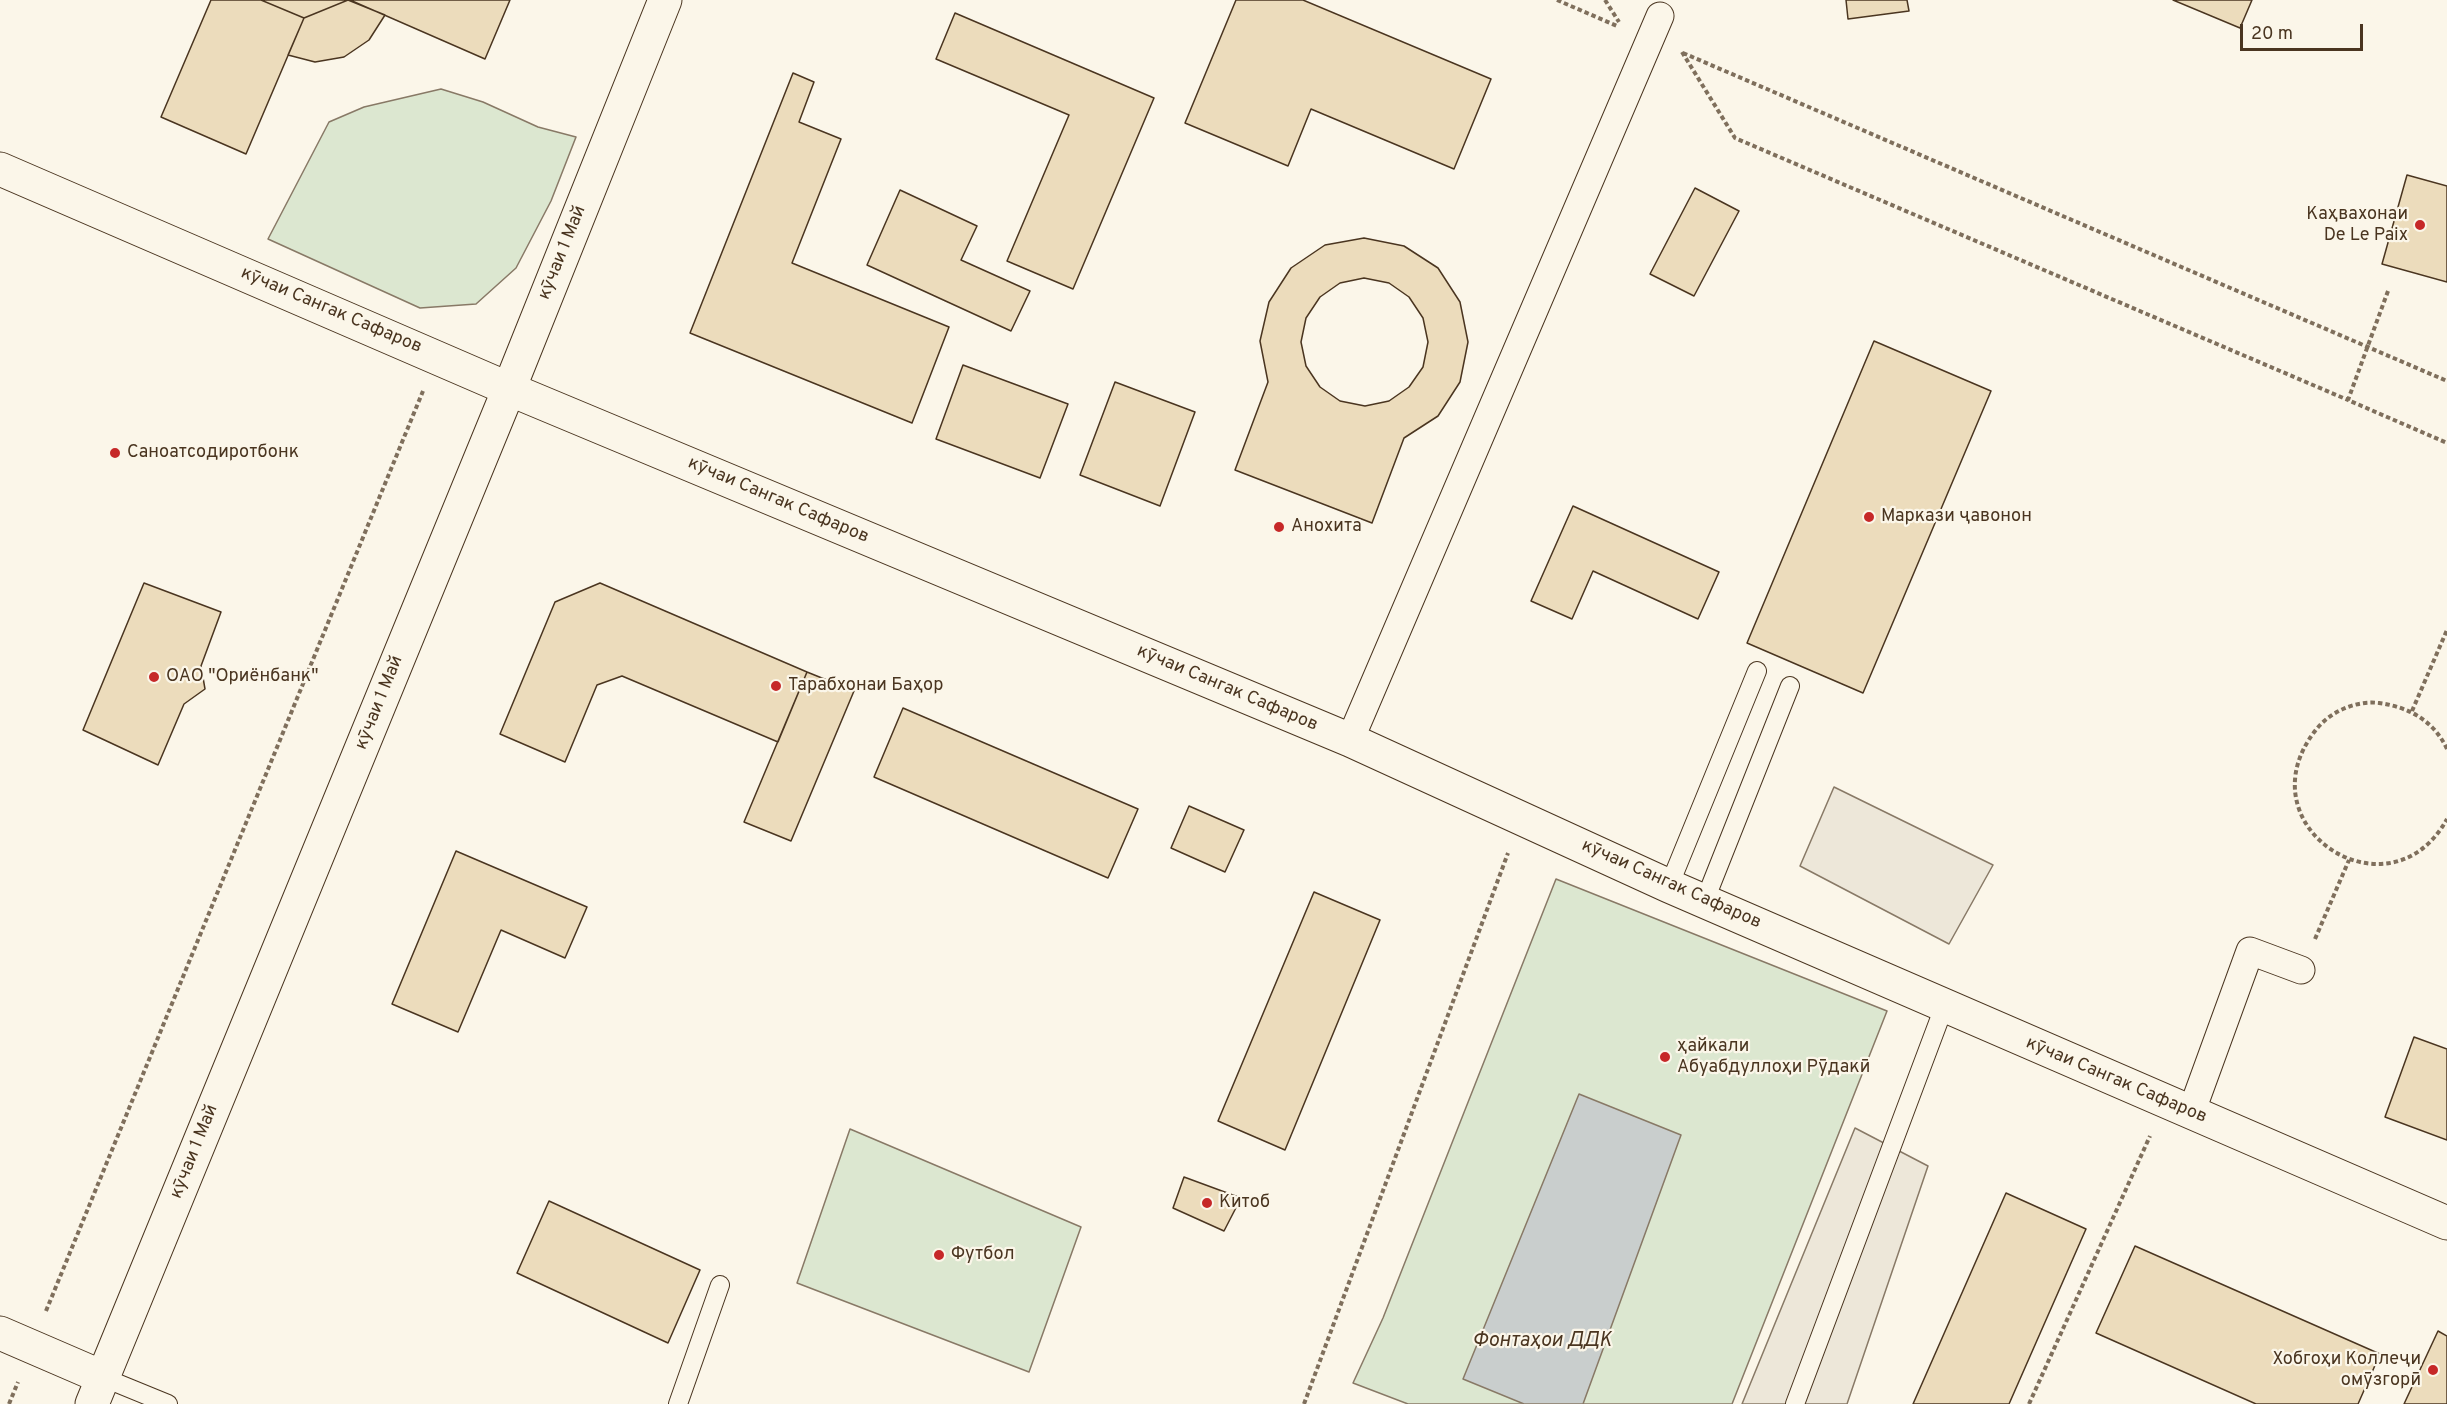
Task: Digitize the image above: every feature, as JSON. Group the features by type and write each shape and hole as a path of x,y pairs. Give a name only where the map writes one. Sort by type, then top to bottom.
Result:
{"street":[{"name":"кӯчаи 1 Май","path":"97,1390 509,388 665,0"},
{"path":"1350,740 1654,28"},
{"name":"кӯчаи Сангак Сафаров","path":"0,169 509,388 1350,740 1669,886 2447,1223"},
{"path":"2178,1108 2250,951 2301,970"},
{"path":"0,1333 32,1346 97,1390"}],"lane":[{"path":"1669,886 1757,671"},
{"path":"1705,900 1790,686"},
{"path":"1795,1404 1944,1007"},
{"path":"678,1404 720,1285"},
{"path":"97,1390 168,1404"}],"path":[{"path":"1557,0 1623,28 1605,0"},
{"path":"1654,28 1683,53 2447,381"},
{"path":"1654,28 1683,53 1735,138 2447,443"},
{"path":"2348,400 2388,291"},
{"path":"9,1404 437,357"},
{"path":"2412,711 2447,630"},
{"path":"2447,749 2442,738 2412,711 2398,705 2371,702 2343,708 2320,724 2304,745 2295,772 2296,800 2306,826 2324,846 2349,860 2373,864 2398,861 2420,851 2439,834 2447,819"},
{"path":"1304,1404 1521,818"},
{"path":"2301,970 2349,860"},
{"path":"2029,1404 2178,1108"}],"green space":[{"path":"441,89 483,102 538,127 576,137 551,201 516,268 476,304 420,308 268,239 329,122 364,107"},
{"path":"1556,879 1887,1011 1732,1404 1408,1404 1353,1383 1383,1318"},
{"name":"Футбол","path":"850,1129 1081,1227 1029,1372 797,1283"}],"shaded area":[{"path":"1834,787 1993,865 1949,944 1800,866"},
{"path":"1855,1128 1928,1166 1847,1404 1742,1404"}],"water":[{"name":"Фонтаҳои ДДК","path":"1579,1094 1681,1135 1583,1404 1524,1404 1463,1379"}],"building":[{"path":"211,0 261,0 304,18 246,154 161,117"},
{"path":"261,0 348,0 304,18"},
{"path":"348,0 385,15 369,40 344,57 315,62 288,55 304,18"},
{"path":"350,0 510,0 485,59"},
{"path":"1236,0 1303,0 1491,79 1454,169 1311,109 1288,166 1185,123"},
{"path":"1846,0 1907,0 1909,11 1848,19"},
{"path":"2173,0 2252,0 2240,28"},
{"path":"955,13 1154,98 1073,289 1007,261 1069,115 936,59"},
{"path":"793,73 814,82 799,122 841,139 792,263 949,327 912,423 690,333"},
{"name":"Каҳвахонаи De Le Paix","path":"2407,175 2447,186 2447,282 2382,264"},
{"path":"1695,188 1739,211 1694,296 1650,274"},
{"path":"900,190 977,226 961,260 1030,291 1011,331 867,265"},
{"path":"1364,238 1404,246 1438,268 1460,302 1468,342 1460,382 1438,416 1404,438 1372,523 1235,470 1268,382 1260,341 1269,302 1291,268 1325,245","holes":["1364,278 1389,283 1409,297 1423,318 1428,342 1423,367 1409,387 1389,401 1365,406 1340,401 1320,387 1306,366 1301,342 1306,318 1320,297 1340,283"]},
{"name":"Маркази ҷавонон","path":"1874,341 1991,391 1863,693 1747,643"},
{"path":"963,365 1068,404 1040,478 936,439"},
{"path":"1115,382 1195,412 1160,506 1080,475"},
{"path":"1573,506 1719,572 1698,619 1593,571 1572,619 1531,601"},
{"name":"ОАО \"Ориёнбанк\"","path":"144,583 221,612 201,666 205,689 184,704 158,765 83,730"},
{"path":"600,583 807,672 778,742 622,676 597,685 565,762 500,734 555,602"},
{"path":"807,672 854,691 791,841 744,822"},
{"path":"903,708 1138,809 1108,878 874,777"},
{"path":"1189,806 1244,830 1225,872 1171,848"},
{"path":"456,851 587,907 565,958 501,930 458,1032 392,1004"},
{"path":"1314,892 1380,920 1285,1150 1218,1121"},
{"path":"2414,1037 2447,1049 2447,1140 2385,1117"},
{"name":"Китоб","path":"1184,1177 1241,1198 1224,1231 1173,1208"},
{"path":"2006,1193 2086,1229 2009,1404 1913,1404"},
{"path":"549,1201 700,1270 668,1343 517,1273"},
{"path":"2135,1246 2380,1354 2358,1404 2256,1404 2096,1333"},
{"name":"Хобгоҳи Коллеҷи омӯзгорӣ","path":"2438,1331 2447,1336 2447,1404 2404,1404"}],"place":[{"name":"Каҳвахонаи De Le Paix","path":"2420,225"},
{"name":"Саноатсодиротбонк","path":"115,453"},
{"name":"Маркази ҷавонон","path":"1869,517"},
{"name":"Анохита","path":"1279,527"},
{"name":"ОАО \"Ориёнбанк\"","path":"154,677"},
{"name":"Тарабхонаи Баҳор","path":"776,686"},
{"name":"ҳайкали Абуабдуллоҳи Рӯдакӣ","path":"1665,1057"},
{"name":"Китоб","path":"1207,1203"},
{"name":"Футбол","path":"939,1255"},
{"name":"Хобгоҳи Коллеҷи омӯзгорӣ","path":"2433,1370"}]}
